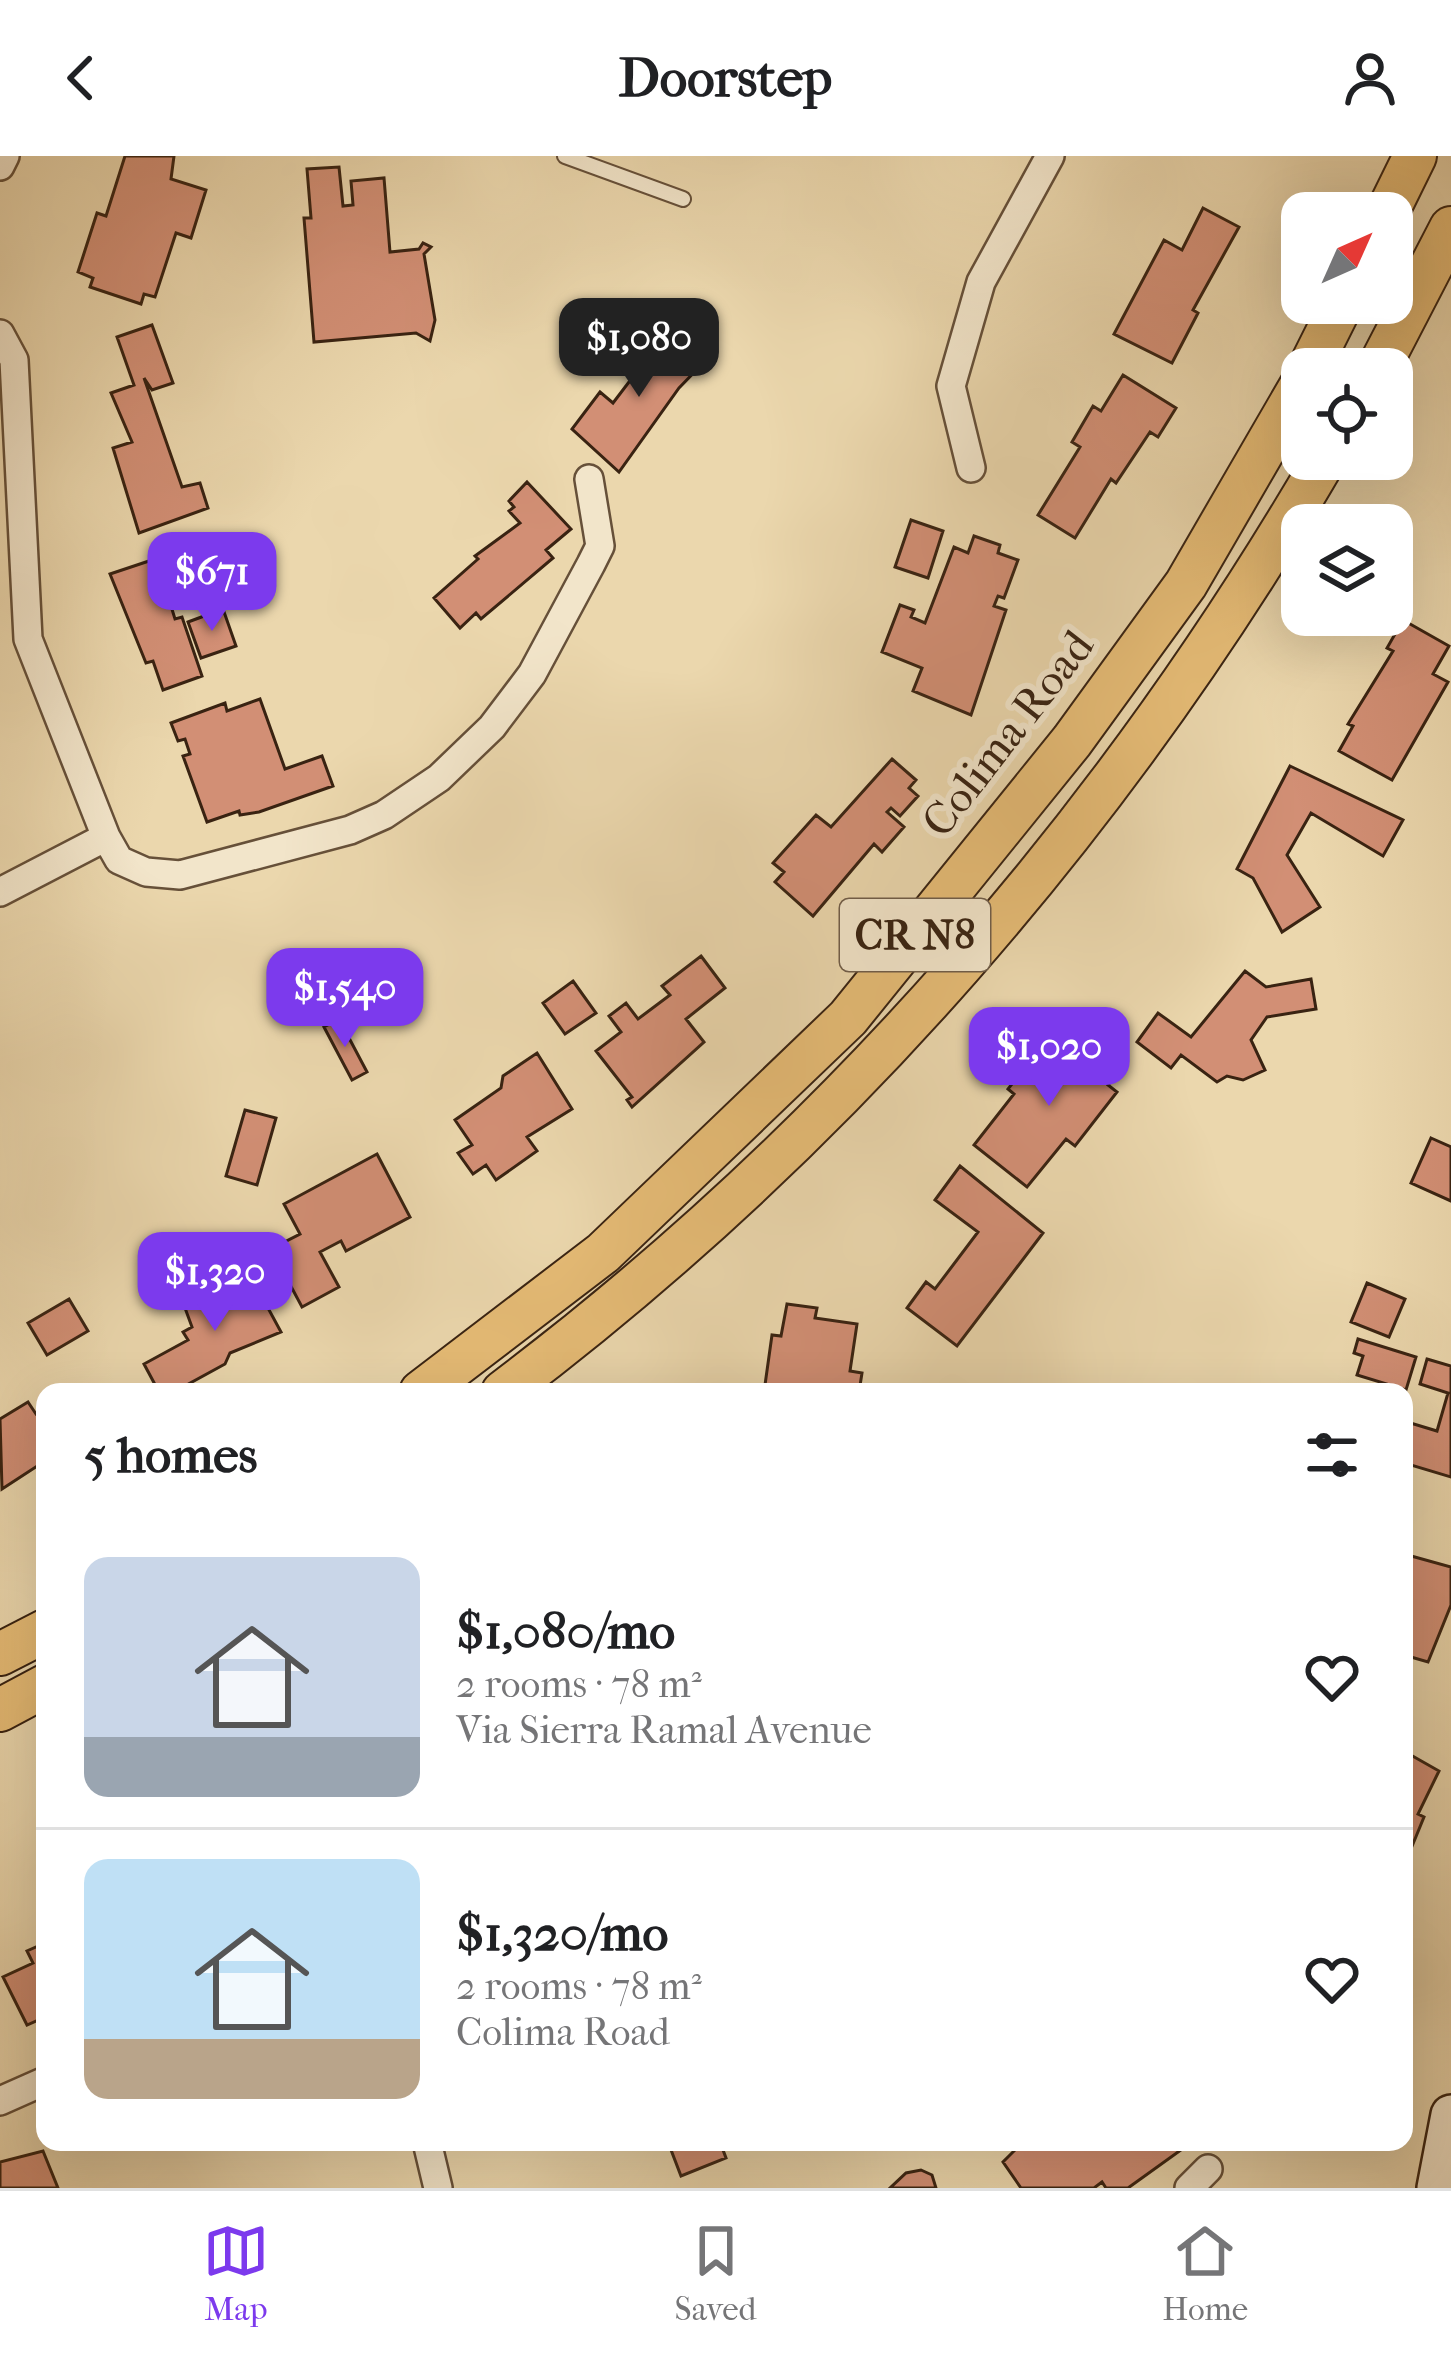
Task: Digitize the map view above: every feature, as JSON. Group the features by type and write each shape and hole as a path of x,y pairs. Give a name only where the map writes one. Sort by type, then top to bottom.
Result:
{"main road":[{"path":"1397,192 1415,156"},
{"path":"1389,348 1451,228"},
{"name":"Colima Road","path":"434,1383 603,1253 848,1018 1072,741 1186,584 1281,420"},
{"name":"CR N8","path":"514,1383 742,1194 936,998 1135,755 1267,560 1313,480"},
{"path":"0,1654 36,1636"},
{"path":"0,1710 36,1691"}],"street":[{"path":"0,166 5,156"},
{"path":"971,468 951,386 981,282 1050,156"},
{"path":"0,334 14,360 28,639 106,837 119,860 152,873 180,875 350,830 384,815 439,778 492,727 532,674 591,564 600,546 589,478"},
{"path":"0,892 106,837"},
{"path":"0,2101 36,2085"},
{"path":"1437,2188 1451,2115"},
{"path":"429,2151 438,2188"}],"lane":[{"path":"565,156 683,199"}],"building":[{"path":"125,156 174,156 171,179 206,190 191,238 176,233 155,297 144,294 141,304 90,287 93,278 78,272 97,213 106,216"},
{"path":"339,167 343,206 353,205 351,181 384,178 390,252 419,249 423,243 431,247 424,254 435,320 430,341 416,333 314,342 304,218 311,218 307,169"},
{"path":"1203,208 1239,227 1193,310 1198,313 1172,363 1114,334 1164,240 1182,250"},
{"path":"152,325 173,383 152,390 144,378 182,487 200,483 208,508 139,533 113,448 132,442 111,393 134,385 117,337"},
{"path":"670,328 710,356 679,388 619,472 572,429 600,392 613,403"},
{"path":"1123,375 1176,408 1158,437 1150,432 1116,483 1111,479 1075,538 1038,515 1080,447 1072,442 1093,406 1101,411"},
{"path":"527,482 571,529 546,550 553,558 481,619 476,613 460,628 434,598 478,559 475,556 520,523 509,511 514,507 509,501"},
{"path":"911,520 943,531 928,578 895,567"},
{"path":"974,536 1000,545 998,553 1018,560 1004,598 998,596 994,606 1006,610 971,715 913,691 922,668 882,652 900,605 914,610 911,617 925,623 954,547 968,553"},
{"path":"176,552 186,583 166,590 175,619 182,617 202,676 163,690 153,661 146,663 110,574"},
{"path":"223,609 236,646 201,658 188,622"},
{"path":"1413,626 1449,646 1433,674 1448,682 1392,780 1339,751 1353,726 1348,724 1393,651 1387,648 1394,636 1413,636"},
{"path":"260,699 285,769 322,756 333,786 259,812 240,815 239,811 207,822 183,756 190,754 185,739 178,741 171,723 225,703 227,711"},
{"path":"892,759 916,780 909,788 918,796 900,816 891,808 887,812 904,827 882,852 874,844 813,916 775,882 784,872 773,863 816,815 831,827"},
{"path":"1290,766 1403,820 1383,856 1311,813 1287,855 1320,907 1282,932 1253,878 1237,869"},
{"path":"701,956 725,988 686,1019 704,1042 632,1107 627,1100 632,1097 596,1051 621,1032 609,1016 626,1003 638,1019 670,995 662,986"},
{"path":"1245,971 1266,987 1311,979 1316,1009 1267,1017 1251,1040 1265,1070 1243,1080 1227,1076 1217,1082 1181,1055 1171,1068 1137,1042 1158,1013 1191,1037"},
{"path":"573,981 596,1013 565,1034 543,1003"},
{"path":"339,1019 367,1072 352,1080 324,1027"},
{"path":"1076,1033 1121,1069 1108,1085 1117,1092 1075,1146 1066,1139 1027,1187 974,1145 1014,1094 1008,1089 1033,1057 1047,1069"},
{"path":"537,1053 572,1109 527,1137 537,1151 496,1180 486,1165 473,1174 458,1153 472,1145 455,1120 501,1088 503,1076"},
{"path":"245,1110 276,1118 257,1185 226,1176"},
{"path":"1431,1138 1451,1147 1451,1201 1411,1183"},
{"path":"377,1154 410,1217 346,1251 341,1241 320,1252 339,1287 302,1307 271,1249 300,1234 284,1204"},
{"path":"960,1166 1043,1233 957,1346 907,1308 926,1282 935,1289 978,1232 935,1200"},
{"path":"249,1273 281,1332 230,1353 225,1364 190,1383 154,1383 144,1364 188,1340 183,1332 192,1327 185,1308"},
{"path":"1367,1283 1405,1299 1389,1337 1351,1322"},
{"path":"69,1299 88,1331 47,1355 28,1323"},
{"path":"787,1304 817,1308 815,1318 857,1324 850,1371 862,1373 860,1383 765,1383 772,1335 781,1336"},
{"path":"1358,1339 1416,1357 1408,1383 1383,1383 1357,1375 1363,1356 1354,1353"},
{"path":"1427,1359 1451,1366 1451,1477 1413,1466 1413,1424 1437,1431 1448,1393 1420,1384"},
{"path":"28,1402 36,1414 36,1467 2,1489 0,1419"},
{"path":"1413,1556 1451,1567 1451,1605 1428,1662 1413,1658"},
{"path":"1413,1756 1439,1771 1418,1814 1424,1817 1413,1844"},
{"path":"36,1947 36,2021 27,2025 3,1977 33,1963 27,1951"},
{"path":"43,2151 58,2188 0,2188 0,2162"},
{"path":"671,2151 723,2151 726,2158 681,2176"},
{"path":"1014,2151 1179,2151 1128,2188 1106,2188 1102,2182 1094,2188 1021,2188 1003,2162"},
{"path":"921,2170 932,2175 936,2188 890,2188 906,2173"}]}
